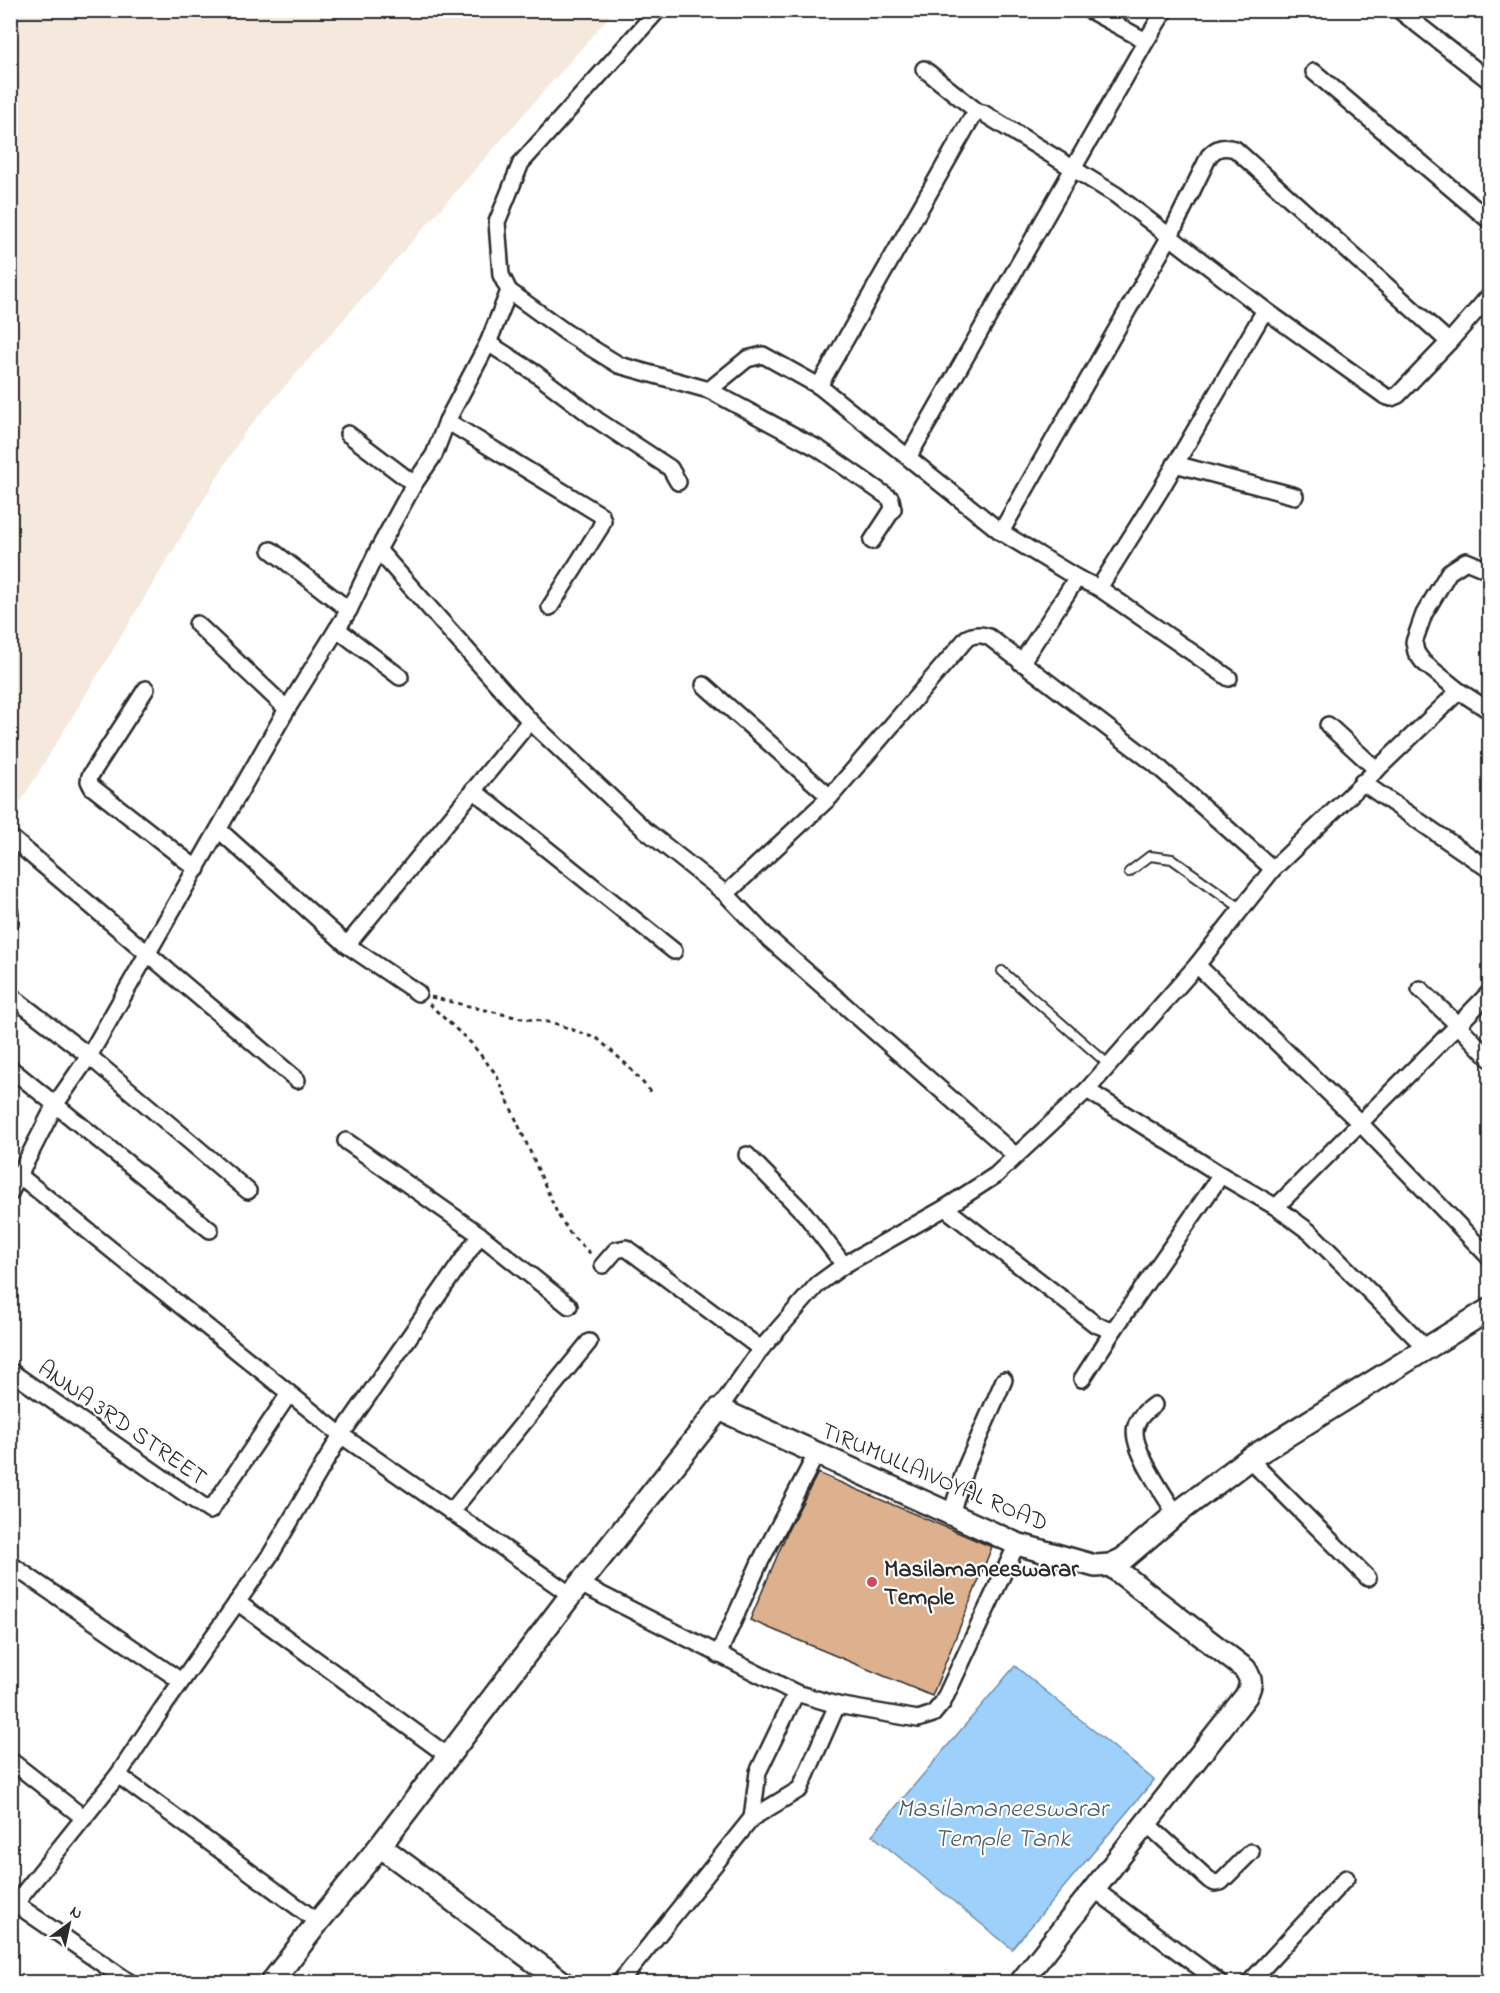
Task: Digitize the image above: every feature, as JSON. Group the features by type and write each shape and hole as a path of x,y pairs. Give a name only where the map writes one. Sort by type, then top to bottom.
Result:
{"street":[{"path":"658,10 521,163 496,222 501,275 509,291 567,333 619,365 709,390 819,449 891,499 893,508 872,541"},
{"path":"1089,10 1146,41"},
{"path":"909,456 1165,10"},
{"path":"1399,10 1490,81"},
{"path":"924,69 978,112 1116,195 1264,310 1384,396 1391,398 1398,395 1490,295"},
{"path":"1314,72 1490,220"},
{"path":"819,386 971,119 978,112"},
{"path":"1001,532 1170,236 1209,156 1219,148 1235,149 1449,342"},
{"path":"10,1193 55,1105 89,1056 287,709 349,610 414,484 434,455 447,421 488,343 509,291"},
{"path":"1099,588 1175,464 1264,310"},
{"path":"488,343 535,373 597,420 670,468 678,482"},
{"path":"709,390 747,359 764,355 819,386 1001,532 1077,578 1099,588 1229,678"},
{"path":"447,421 600,515 603,521 600,528 550,607"},
{"path":"348,434 414,484"},
{"path":"1175,464 1295,496"},
{"path":"271,550 349,610"},
{"path":"378,550 530,721 644,829 726,894 767,937 1016,1156"},
{"path":"1490,571 1467,561 1449,572 1424,614 1414,642 1416,652 1423,662 1459,691 1490,711"},
{"path":"1021,663 1077,578"},
{"path":"197,624 287,709"},
{"path":"337,629 400,677"},
{"path":"726,894 830,797 967,638 974,634 989,637 1155,764 1273,869"},
{"path":"704,685 830,797"},
{"path":"146,689 89,781 92,788 197,869"},
{"path":"272,1983 719,1409 761,1349 818,1284 844,1264 945,1208 996,1175 1087,1090 1197,965 1273,869 1459,691"},
{"path":"347,945 530,721"},
{"path":"1328,725 1377,770"},
{"path":"1362,782 1490,870"},
{"path":"473,790 674,951"},
{"path":"219,830 347,945 418,993"},
{"path":"10,837 297,1080"},
{"path":"10,913 10,923"},
{"path":"1197,965 1359,1122 1490,1258"},
{"path":"1420,988 1490,1059"},
{"path":"1276,1207 1490,992"},
{"path":"10,995 89,1056 248,1191"},
{"path":"10,1068 210,1230"},
{"path":"1087,1090 1276,1207 1311,1233 1427,1349"},
{"path":"346,1141 480,1235 569,1306"},
{"path":"747,1155 805,1214 844,1264"},
{"path":"1082,1379 1221,1175"},
{"path":"20,1176 341,1435 451,1512 576,1590 796,1693 837,1705 918,1719 933,1714 943,1702 1017,1545"},
{"path":"945,1208 1095,1324 1108,1329 1115,1328"},
{"path":"129,1983 13,1902 118,1775 271,1554 341,1435 480,1235"},
{"path":"603,1265 616,1250 626,1248 761,1349"},
{"path":"1031,1979 1094,1889 1246,1696 1251,1685 1251,1678 1245,1668 1110,1565 1123,1559 1176,1514 1249,1459 1490,1309"},
{"path":"451,1512 589,1342"},
{"name":"ANNA 3RD STREET","path":"10,1371 210,1511 289,1394"},
{"path":"951,1514 965,1468 1004,1380"},
{"path":"1154,1405 1141,1416 1135,1429 1138,1448 1149,1471 1176,1514"},
{"name":"TIRUMULLAIVOYAL ROAD","path":"719,1409 1017,1545 1095,1566 1110,1565"},
{"path":"718,1655 759,1563 817,1453"},
{"path":"1249,1459 1368,1578"},
{"path":"10,1564 181,1681"},
{"path":"237,1602 448,1756"},
{"path":"752,1818 758,1772 796,1693"},
{"path":"620,1983 752,1818 800,1789 837,1705"},
{"path":"10,1760 84,1818"},
{"path":"118,1775 318,1922"},
{"path":"1146,1823 1215,1883 1221,1882 1251,1852"},
{"path":"380,1846 562,1983"},
{"path":"1250,1983 1346,1878"},
{"path":"1094,1889 1219,1983"}],"lane":[{"path":"1129,872 1150,856 1172,860 1242,909"},
{"path":"1002,971 1109,1065"}],"path":[{"path":"418,993 515,1017 554,1023 598,1039 627,1065 652,1093"},
{"path":"418,993 471,1043 496,1074 558,1215 572,1236 603,1265"}],"shaded area":[{"path":"11,10 614,11 244,433 11,818"}],"water":[{"name":"Masilamaneeswarar Temple Tank","path":"1015,1666 1154,1780 1012,1949 872,1835"}],"building":[{"name":"Masilamaneeswarar Temple","path":"818,1473 992,1547 932,1696 750,1620 789,1528"}],"place":[{"name":"Masilamaneeswarar Temple","path":"872,1582"}]}
